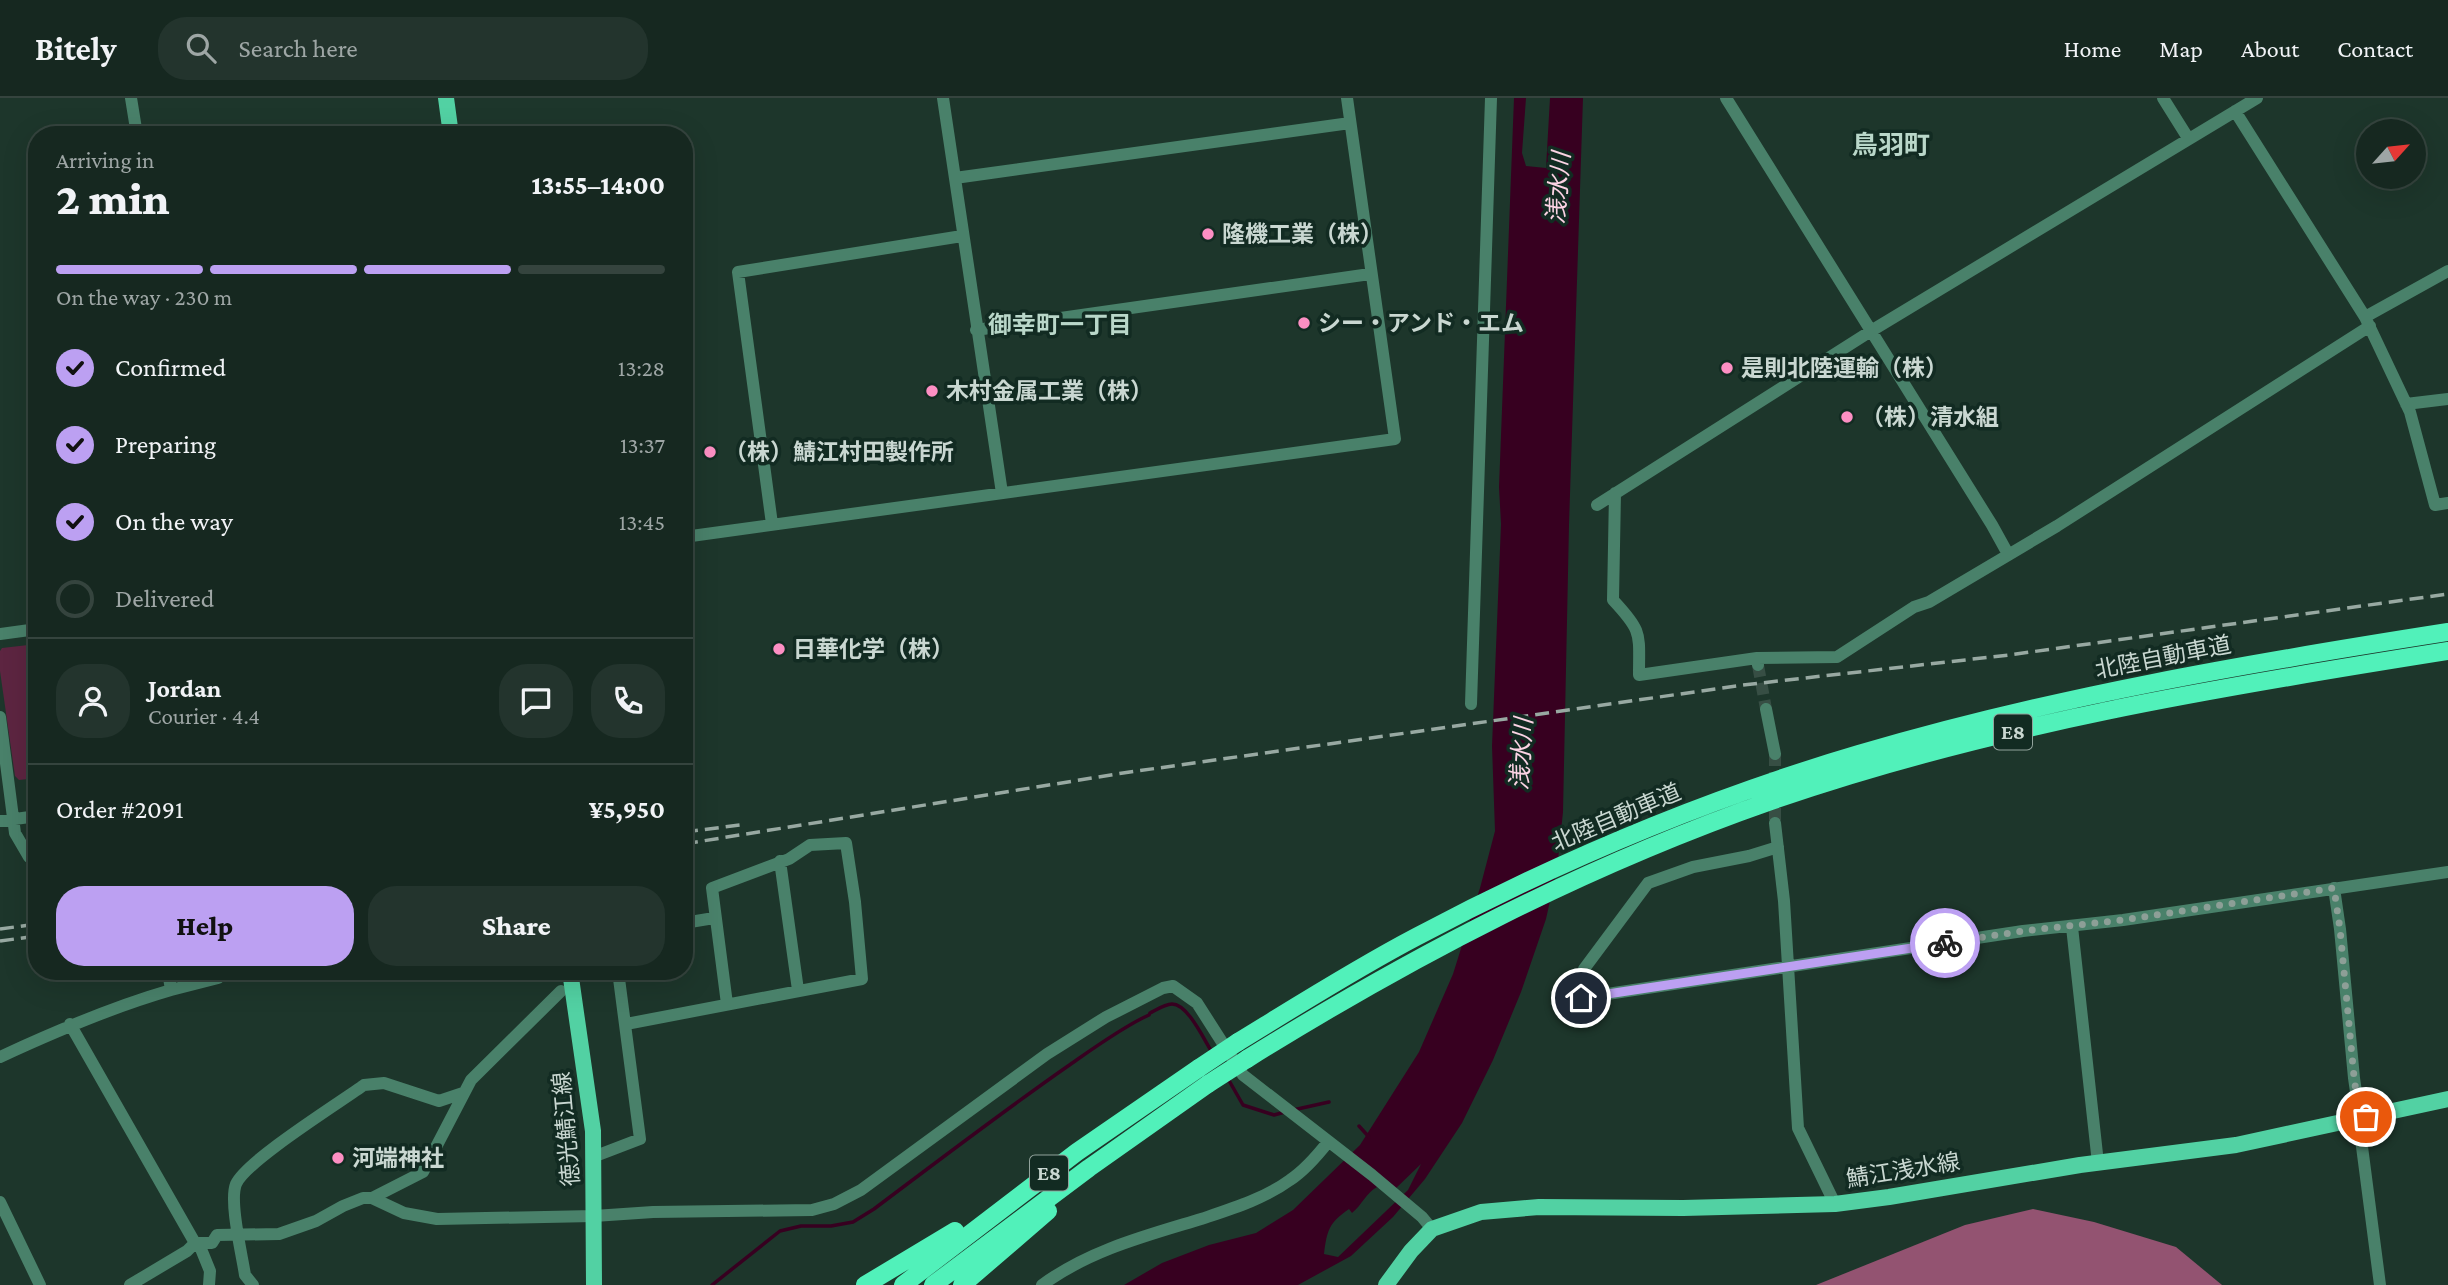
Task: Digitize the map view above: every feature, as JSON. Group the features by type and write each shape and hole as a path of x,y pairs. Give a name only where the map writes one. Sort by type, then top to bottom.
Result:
{"highway":[{"name":"北陸自動車道","path":"903,1285 1009,1203 1238,1042 1416,937 1511,889 1595,851 1768,783 1943,730 2198,674 2448,632"},
{"name":"北陸自動車道","path":"933,1285 1154,1121 1326,1009 1411,961 1593,871 1772,801 1949,747 2200,692 2448,651"},
{"path":"865,1285 936,1244 1084,1142 1145,1105"},
{"path":"962,1285 1154,1121"}],"main road":[{"path":"446,98 450,126"},
{"name":"徳光鯖江線","path":"570,980 593,1131 594,1285"},
{"name":"鯖江浅水線","path":"1386,1285 1427,1223 1481,1212 1539,1206 1683,1208 1835,1204 2098,1163 2236,1145 2448,1099"}],"street":[{"path":"131,98 135,126"},
{"path":"943,98 1002,493"},
{"path":"693,536 1395,439 1347,98"},
{"path":"1471,704 1491,98"},
{"path":"1726,98 2008,554"},
{"path":"2163,98 2188,138"},
{"path":"1597,505 1871,331 2257,98"},
{"path":"2235,111 2367,322 2406,404 2426,466 2435,505 2448,503"},
{"path":"955,178 1350,123"},
{"path":"772,524 738,272 962,236"},
{"path":"1615,494 1613,600 1639,632 1639,675 1757,661 1837,657 1914,607 1930,602 2057,526 2448,271"},
{"path":"976,330 1370,274"},
{"path":"2406,404 2448,398"},
{"path":"0,635 28,630"},
{"path":"1766,709 1775,754"},
{"path":"0,718 15,833 28,855"},
{"path":"0,821 28,817"},
{"path":"1775,823 1789,967 1798,1128 1835,1204"},
{"path":"626,1024 862,979 846,843 810,845 789,859 712,888 727,1004"},
{"path":"1778,848 1693,867 1648,883 1584,969 1581,998 2023,931 2072,928 2448,872"},
{"path":"780,861 798,990"},
{"path":"2334,888 2356,1092 2366,1117 2361,1139 2380,1285"},
{"path":"693,922 714,918"},
{"path":"2072,928 2098,1163"},
{"path":"170,980 172,990"},
{"path":"0,1056 70,1024 130,1002 210,980"},
{"path":"593,1157 640,1139 619,980"},
{"path":"130,1285 197,1243 212,1243 217,1235 279,1234 317,1222 343,1206 363,1198 372,1198 404,1213 437,1219 812,1210 834,1204 861,1190 1047,1054 1106,1017 1163,988 1173,986 1197,1003 1243,1075 1427,1223"},
{"path":"372,1198 422,1172 471,1080 561,991"},
{"path":"70,1024 197,1243 210,1271 209,1285"},
{"path":"253,1285 245,1275 234,1197 237,1183 257,1161 364,1085 384,1083 439,1101 463,1093"},
{"path":"1042,1285 1081,1261 1112,1247 1225,1211 1273,1191 1302,1171 1330,1143"},
{"path":"0,1202 40,1285"}],"shaded area":[{"path":"28,645 28,779 19,780 15,776 0,671 2,648"},
{"path":"2033,1209 2094,1222 2176,1247 2222,1285 1816,1285 1965,1225"}],"water":[{"name":"浅水川","path":"1514,98 1526,98 1522,153 1526,166 1546,168 1550,98 1583,98 1563,812 1557,869 1546,919 1521,992 1493,1060 1462,1123 1425,1179 1393,1217 1351,1256 1298,1285 1124,1285 1162,1263 1209,1245 1256,1233 1293,1210 1360,1145 1419,1052 1453,974 1495,831 1492,746 1501,524 1499,487","holes":["1421,1164 1408,1190 1338,1257 1324,1254 1328,1233 1337,1219 1349,1209 1352,1213 1377,1187 1392,1192"]}],"waterway":[{"path":"712,1285 780,1231 801,1226 831,1226 853,1222 874,1209 1087,1053 1161,1007 1172,1004 1184,1010 1212,1052"},
{"path":"1227,1077 1243,1105 1274,1115 1285,1112"},
{"path":"1293,1110 1329,1102"},
{"path":"1359,1126 1369,1137"}],"tunnel":[{"path":"1758,665 1766,709"},
{"path":"1775,754 1775,823"}],"railway":[{"path":"693,843 1123,773 1743,685 2009,655 2448,594"},
{"path":"693,831 740,825"},
{"path":"0,929 28,925"},
{"path":"0,941 28,937"}],"way so far":[{"path":"1945,943 2023,931 2072,928 2334,888 2356,1092 2366,1117"}],"place":[{"name":"隆機工業（株）","path":"1208,234"},
{"name":"シー・アンド・エム","path":"1304,323"},
{"name":"是則北陸運輸（株）","path":"1727,368"},
{"name":"木村金属工業（株）","path":"932,391"},
{"name":"（株）清水組","path":"1847,417"},
{"name":"（株）鯖江村田製作所","path":"710,452"},
{"name":"日華化学（株）","path":"779,649"},
{"name":"河端神社","path":"338,1158"}],"district":[{"name":"鳥羽町","path":"1891,145"},
{"name":"御幸町一丁目","path":"1060,324"}],"route":[{"path":"1581,998 1945,943"}]}
